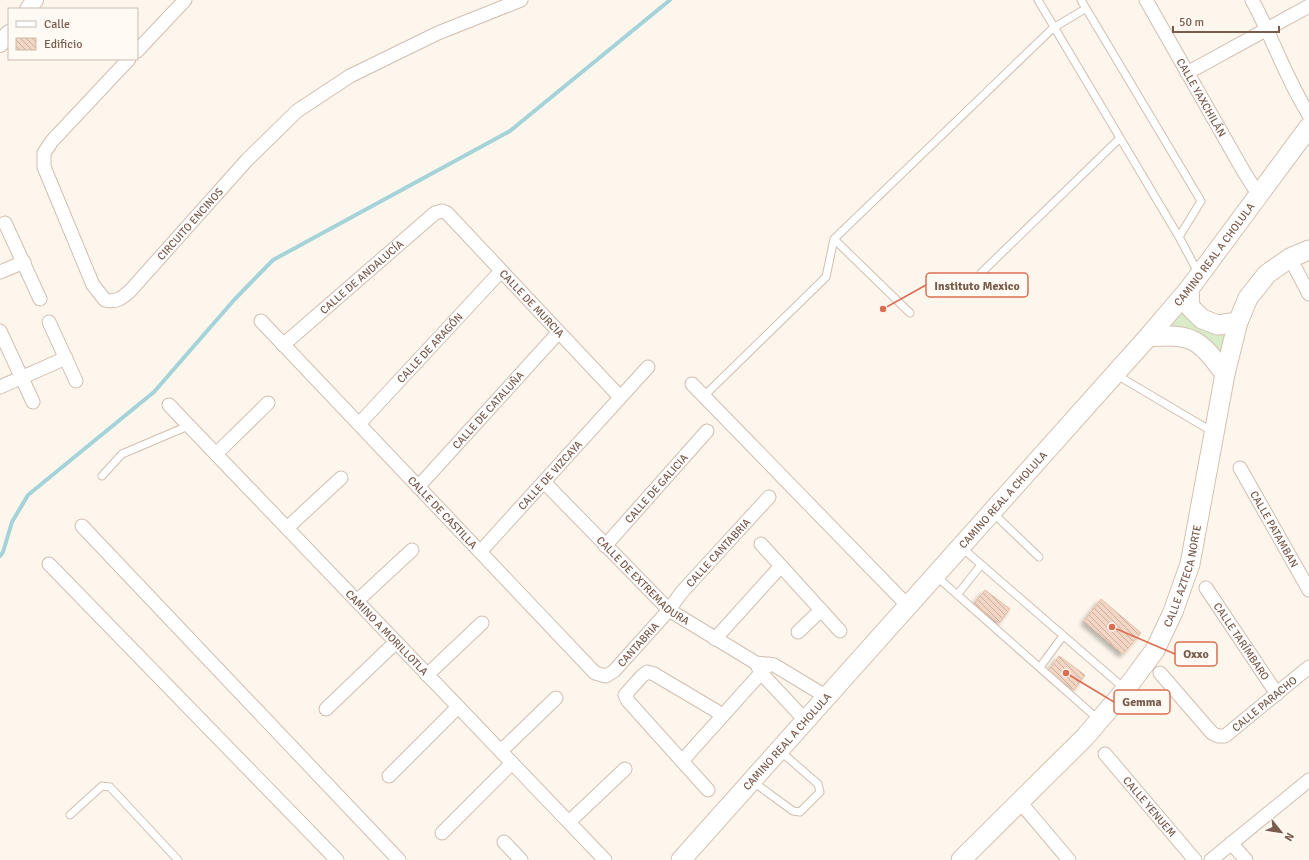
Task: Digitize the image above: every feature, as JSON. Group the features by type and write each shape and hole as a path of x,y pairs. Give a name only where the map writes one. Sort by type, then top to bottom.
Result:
{"main road":[{"name":"CAMINO REAL A CHOLULA","path":"681,860 1148,337 1194,282 1309,127"},
{"name":"CALLE AZTECA NORTE","path":"961,860 1020,802 1099,720 1126,689 1155,650 1174,612 1190,564 1225,374 1238,322 1248,298 1258,283 1276,266 1309,250"},
{"path":"1194,282 1190,307 1202,319 1218,325 1238,322"},
{"path":"1148,337 1175,335 1191,339 1204,348 1225,374"}],"street":[{"path":"29,8 35,0"},
{"path":"138,50 185,0"},
{"name":"CIRCUITO ENCINOS","path":"128,60 52,141 44,153 44,166 93,285 105,300 111,302 121,298 130,291 248,160 297,111 350,76 438,33 521,0"},
{"name":"CALLE YAXCHILÁN","path":"1146,0 1258,194"},
{"path":"1252,0 1304,96 1309,115"},
{"path":"1187,72 1309,6"},
{"path":"0,44 8,34"},
{"name":"CALLE DE MURCIA","path":"442,211 447,214 620,397"},
{"name":"CALLE DE ANDALUCÍA","path":"283,345 435,213 442,211"},
{"path":"5,223 40,299"},
{"path":"1290,258 1309,294"},
{"path":"0,272 24,262"},
{"name":"CALLE DE ARAGÓN","path":"358,424 501,271"},
{"name":"CALLE DE CASTILLA","path":"261,321 595,673 606,676"},
{"path":"49,322 76,382"},
{"path":"0,331 32,402"},
{"name":"CALLE DE CATALUÑA","path":"418,487 558,333"},
{"path":"0,387 66,358"},
{"name":"CALLE DE VIZCAYA","path":"480,552 648,367"},
{"path":"692,384 908,606"},
{"path":"216,454 268,403"},
{"name":"CAMINO A MORILLOTLA","path":"169,405 605,860"},
{"name":"CALLE DE GALICIA","path":"605,546 707,431"},
{"name":"CALLE PATAMBAN","path":"1240,468 1309,590"},
{"path":"287,528 341,478"},
{"name":"CALLE DE EXTREMADURA","path":"544,482 669,610 762,667 775,687 806,721"},
{"name":"CALLE CANTABRIA","path":"669,610 681,593 769,497"},
{"path":"82,526 399,860"},
{"path":"761,544 840,631"},
{"path":"357,601 412,550"},
{"path":"49,564 334,859"},
{"path":"715,639 781,566"},
{"name":"CALLE TARÍMBARO","path":"1206,588 1277,694"},
{"name":"CANTABRIA","path":"606,676 614,671 669,610"},
{"path":"798,632 821,610"},
{"path":"428,675 482,623"},
{"path":"326,708 396,642"},
{"name":"CALLE DE EXTREMADURA","path":"762,667 774,665 827,697"},
{"path":"682,761 723,716 762,667"},
{"name":"CALLE PARACHO","path":"1160,673 1212,733 1218,736 1225,736 1309,668"},
{"path":"708,790 625,695 647,672 654,674 723,716"},
{"path":"775,687 787,673"},
{"path":"500,751 556,698"},
{"path":"388,776 458,707"},
{"name":"CALLE YENUEM","path":"1105,754 1195,860"},
{"path":"442,833 512,763"},
{"path":"569,822 625,769"},
{"path":"1211,860 1309,780"},
{"path":"1020,802 1069,860"},
{"path":"504,842 521,860"},
{"path":"1231,843 1246,860"}],"lane":[{"path":"1038,0 1119,139 1179,237 1194,282"},
{"path":"1080,0 1201,201 1179,237"},
{"path":"704,396 826,277 834,239 1053,28 1085,9"},
{"path":"982,272 1119,139"},
{"path":"834,239 910,313"},
{"path":"1115,374 1215,433"},
{"path":"102,476 122,454 188,426"},
{"path":"992,512 1039,557"},
{"path":"961,547 1126,689"},
{"path":"957,595 981,565"},
{"path":"935,576 1099,720"},
{"path":"1040,667 1063,636"},
{"path":"752,781 792,811 800,812 820,792 818,784 779,750"},
{"path":"70,815 102,786 110,787 178,860"}],"green space":[{"path":"1182,308 1230,331 1224,355 1207,340 1168,328"}],"building":[{"path":"985,590 1010,609 999,623 974,604"},
{"path":"1101,599 1141,633 1123,654 1084,621"},
{"path":"1059,656 1085,675 1074,690 1048,671"}],"waterway":[{"path":"0,556 3,552 12,522 28,495 154,392 234,300 273,260 510,131 670,0"}],"place":[{"name":"Instituto Mexico","path":"883,309"},
{"name":"Oxxo","path":"1112,627"},
{"name":"Gemma","path":"1066,673"}]}
